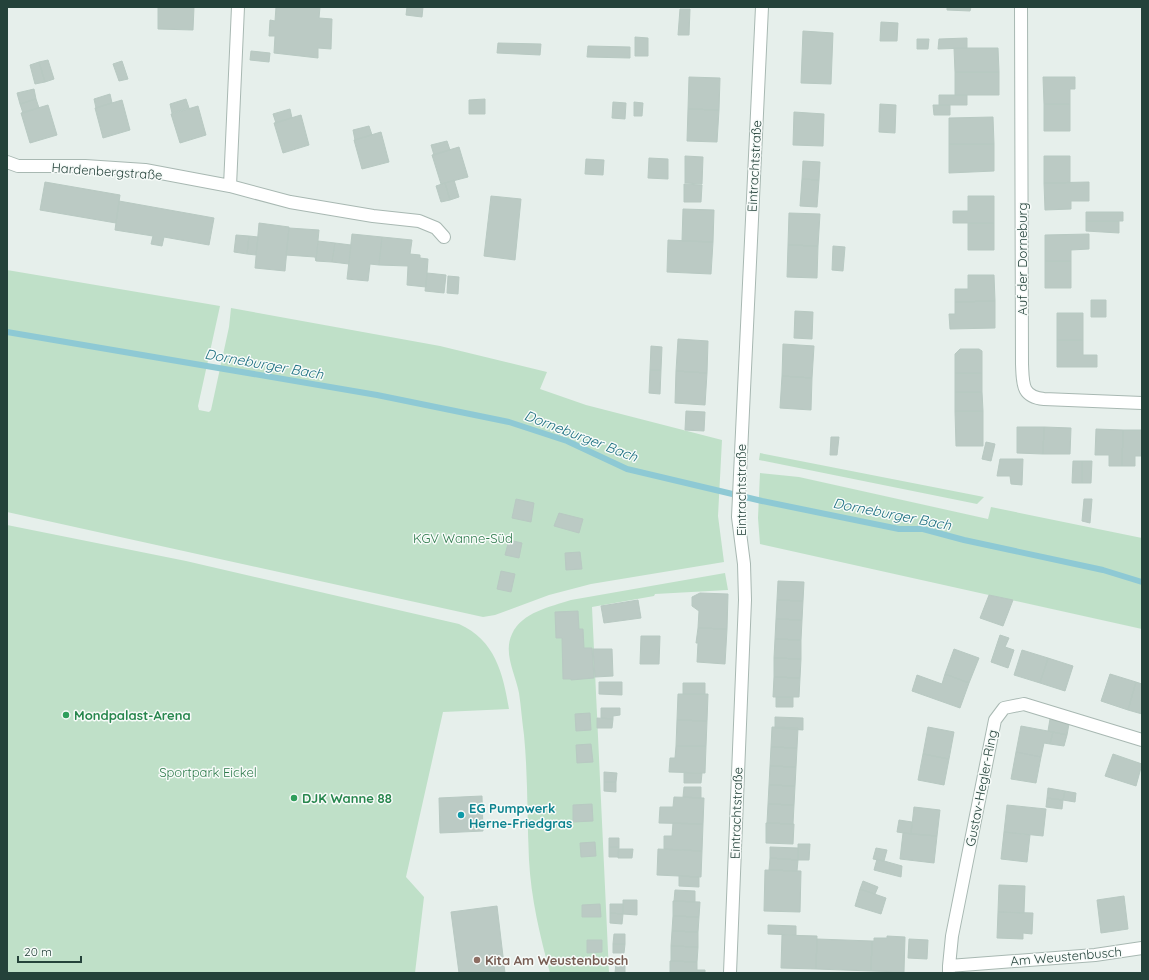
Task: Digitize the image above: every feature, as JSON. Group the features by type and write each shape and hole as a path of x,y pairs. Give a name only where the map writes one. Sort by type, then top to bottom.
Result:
{"street":[{"path":"230,186 238,7"},
{"name":"Eintrachtstraße","path":"730,973 745,600 744,564 738,517 762,7"},
{"name":"Auf der Dorneburg","path":"1021,7 1022,364 1026,390 1032,397 1044,399 1142,402"},
{"name":"Hardenbergstraße","path":"7,162 18,166 86,166 145,170 230,186 290,202 373,216 419,221 436,228 444,237"},
{"name":"Gustav-Hegler-Ring","path":"949,969 952,936 995,720 1004,708 1024,704 1142,740"},
{"name":"Am Weustenbusch","path":"949,969 1095,955 1142,948"}],"green space":[{"name":"KGV Wanne-Süd","path":"7,270 220,306 198,406 199,410 209,412 211,410 229,327 231,308 440,346 547,372 540,389 586,405 722,440 718,516 724,562 591,584 549,595 495,615 483,617 7,512"},
{"path":"760,453 984,497 977,504 759,460"},
{"path":"760,473 799,477 988,519 991,507 1142,538 1142,629 760,544 758,518"},
{"name":"Sportpark Eickel","path":"7,525 186,561 459,624 481,639 489,648 500,671 509,709 443,712 406,877 424,897 415,973 7,973"},
{"path":"725,573 728,590 655,594 654,596 592,607 609,973 550,973 536,917 530,874 524,735 519,693 509,656 512,634 522,620 530,615 537,611 571,600"}],"building":[{"path":"158,7 194,7 193,30 158,29"},
{"path":"276,7 320,7 319,18 332,19 331,49 318,48 318,58 274,53 275,36 269,36 270,20 275,21"},
{"path":"407,7 423,7 422,17 406,15"},
{"path":"947,7 971,7 970,11 947,10"},
{"path":"680,9 690,9 689,35 678,35"},
{"path":"881,22 898,23 897,41 880,41"},
{"path":"803,31 833,33 831,84 801,83"},
{"path":"635,37 648,38 648,56 635,56"},
{"path":"967,38 967,48 938,49 939,39"},
{"path":"917,39 929,39 928,49 917,49"},
{"path":"498,43 541,44 540,55 497,53"},
{"path":"588,46 630,47 630,58 587,57"},
{"path":"954,48 998,48 999,72 955,72"},
{"path":"251,51 270,53 269,62 250,60"},
{"path":"48,60 54,79 45,82 39,62"},
{"path":"122,61 128,79 119,81 113,64"},
{"path":"39,62 45,82 35,84 30,65"},
{"path":"955,72 999,72 999,95 955,95"},
{"path":"689,77 720,78 719,110 688,109"},
{"path":"1043,77 1075,77 1075,89 1070,89 1070,104 1044,104"},
{"path":"34,89 36,99 20,104 17,93"},
{"path":"110,94 112,103 96,108 94,99"},
{"path":"939,95 967,95 967,105 939,105"},
{"path":"36,99 39,108 23,113 20,104"},
{"path":"186,99 189,108 172,113 170,104"},
{"path":"485,99 485,114 469,114 469,100"},
{"path":"122,100 130,130 103,138 95,108"},
{"path":"613,102 626,103 625,119 612,118"},
{"path":"634,102 643,103 642,116 634,116"},
{"path":"880,104 896,105 895,133 879,132"},
{"path":"1044,104 1070,104 1070,131 1044,131"},
{"path":"48,105 57,135 30,143 21,113"},
{"path":"933,105 950,105 950,115 934,115"},
{"path":"198,106 206,135 180,143 171,114"},
{"path":"290,109 292,118 276,123 273,114"},
{"path":"688,109 719,110 717,142 687,141"},
{"path":"794,112 824,114 823,146 793,145"},
{"path":"301,115 309,145 283,153 274,123"},
{"path":"993,117 994,144 949,144 949,118"},
{"path":"369,126 372,135 355,140 353,130"},
{"path":"381,132 389,162 362,169 354,140"},
{"path":"447,141 450,150 434,155 431,145"},
{"path":"949,144 994,144 994,171 949,173"},
{"path":"459,147 468,177 441,184 432,155"},
{"path":"685,156 703,157 702,184 685,183"},
{"path":"1044,156 1070,156 1070,183 1044,183"},
{"path":"649,158 668,159 668,179 648,178"},
{"path":"586,159 604,160 603,175 585,174"},
{"path":"803,161 820,162 819,180 802,179"},
{"path":"802,179 819,180 817,207 800,206"},
{"path":"454,180 459,197 450,200 445,183"},
{"path":"45,182 120,195 116,223 40,210"},
{"path":"1089,182 1089,201 1071,201 1071,209 1045,210 1044,183"},
{"path":"445,183 450,200 441,202 436,186"},
{"path":"684,184 702,185 701,202 684,202"},
{"path":"491,196 521,199 515,260 484,256"},
{"path":"968,196 994,196 994,223 953,223 953,211 968,211"},
{"path":"119,201 214,218 209,245 164,237 162,246 151,244 153,236 115,230"},
{"path":"683,209 714,210 713,242 682,241"},
{"path":"1086,212 1123,212 1123,221 1086,221"},
{"path":"789,213 820,214 818,246 788,245"},
{"path":"1086,221 1119,221 1119,233 1086,231"},
{"path":"259,223 289,227 285,271 255,268"},
{"path":"968,223 994,223 994,250 968,250"},
{"path":"289,228 319,230 316,261 315,257 286,255"},
{"path":"352,234 382,237 379,265 370,264 368,281 347,279"},
{"path":"1089,234 1089,249 1071,250 1071,261 1045,261 1045,235"},
{"path":"236,235 249,236 247,254 234,252"},
{"path":"249,236 258,237 256,255 247,254"},
{"path":"382,237 412,240 410,254 420,255 420,258 428,259 426,287 407,285 408,266 379,265"},
{"path":"668,240 713,242 711,274 667,272"},
{"path":"318,241 335,243 332,262 316,261"},
{"path":"335,243 351,245 349,264 332,262"},
{"path":"788,245 818,246 817,278 787,277"},
{"path":"833,246 845,247 843,271 832,270"},
{"path":"1045,261 1071,261 1071,288 1045,288"},
{"path":"427,273 446,275 444,293 425,291"},
{"path":"968,275 994,275 995,301 955,302 955,289 968,289"},
{"path":"448,276 459,277 458,294 447,293"},
{"path":"1091,300 1106,300 1106,317 1091,317"},
{"path":"995,301 995,328 950,329 949,314 955,314 955,302"},
{"path":"795,311 813,312 812,339 794,338"},
{"path":"1057,313 1083,313 1083,340 1057,340"},
{"path":"678,339 708,341 707,373 676,371"},
{"path":"1057,340 1083,340 1083,355 1097,355 1097,367 1057,367"},
{"path":"783,344 814,346 812,378 782,376"},
{"path":"651,346 662,347 661,370 650,370"},
{"path":"960,349 979,349 982,351 982,373 955,373 955,354"},
{"path":"650,370 661,370 660,394 649,393"},
{"path":"676,371 707,373 705,405 675,403"},
{"path":"955,373 982,373 982,392 955,392"},
{"path":"782,376 812,378 811,410 780,408"},
{"path":"955,392 982,392 983,411 955,411"},
{"path":"686,411 705,412 704,431 685,430"},
{"path":"955,411 983,411 983,446 956,446"},
{"path":"1017,427 1044,427 1043,454 1017,453"},
{"path":"1044,427 1071,428 1070,454 1043,454"},
{"path":"1096,429 1123,430 1122,466 1109,466 1109,455 1095,455"},
{"path":"1123,430 1142,430 1142,456 1135,456 1135,466 1122,466"},
{"path":"831,437 839,437 837,455 830,455"},
{"path":"986,442 995,444 991,461 982,459"},
{"path":"1000,459 1023,459 1022,485 1011,484 1010,476 997,476"},
{"path":"1073,461 1082,461 1082,483 1072,483"},
{"path":"1082,461 1092,461 1091,483 1082,483"},
{"path":"516,499 534,503 531,522 512,518"},
{"path":"1084,499 1092,499 1090,523 1082,521"},
{"path":"559,513 583,519 579,533 554,526"},
{"path":"509,540 522,543 519,558 505,555"},
{"path":"580,552 582,569 566,570 565,553"},
{"path":"501,571 515,574 511,592 497,589"},
{"path":"778,581 804,582 803,601 777,600"},
{"path":"700,593 728,594 727,629 698,628 699,611 692,606 692,597"},
{"path":"989,595 1013,600 1003,626 980,618"},
{"path":"638,600 641,618 604,623 601,606"},
{"path":"777,600 803,601 802,620 776,619"},
{"path":"578,611 579,629 583,629 584,648 592,648 594,678 571,680 563,679 562,638 556,638 555,612"},
{"path":"776,619 802,620 801,640 775,639"},
{"path":"698,628 727,629 725,664 697,662 698,643 696,643"},
{"path":"1000,635 1009,638 1005,647 1014,650 1008,668 991,662"},
{"path":"641,636 660,636 659,664 640,664"},
{"path":"775,639 801,640 801,659 774,658"},
{"path":"593,649 612,649 613,676 595,677"},
{"path":"954,649 979,658 969,683 945,674"},
{"path":"1022,650 1048,658 1040,683 1014,675"},
{"path":"774,658 801,659 800,678 774,677"},
{"path":"1048,658 1073,666 1065,691 1040,683"},
{"path":"945,674 969,683 960,708 912,691 917,675 942,684"},
{"path":"1110,674 1136,682 1128,710 1101,701"},
{"path":"774,677 800,678 799,697 773,697"},
{"path":"599,682 622,682 622,695 599,694"},
{"path":"1136,682 1142,684 1142,714 1128,710"},
{"path":"683,683 705,683 705,694 683,694"},
{"path":"678,694 708,694 707,721 677,720"},
{"path":"776,697 793,697 793,707 776,707"},
{"path":"601,708 620,708 620,715 613,716 613,719 601,718"},
{"path":"590,713 591,730 576,731 575,714"},
{"path":"775,717 803,718 803,730 775,728"},
{"path":"597,718 613,719 612,728 597,728"},
{"path":"1050,719 1069,724 1067,735 1048,731"},
{"path":"677,720 707,721 706,746 676,746"},
{"path":"1021,726 1053,732 1050,744 1044,743 1041,757 1016,752"},
{"path":"772,727 798,728 797,748 771,747"},
{"path":"928,727 954,732 949,759 923,754"},
{"path":"1053,732 1067,735 1064,746 1050,744"},
{"path":"591,744 593,762 577,763 576,745"},
{"path":"676,746 706,746 705,773 669,772 670,758 675,758"},
{"path":"771,747 797,748 796,767 770,766"},
{"path":"1016,752 1041,757 1036,783 1011,779"},
{"path":"923,754 949,759 944,785 918,780"},
{"path":"1113,754 1142,764 1136,786 1105,776"},
{"path":"770,766 796,767 795,786 769,785"},
{"path":"604,772 617,773 616,782 604,782"},
{"path":"684,773 702,773 701,783 684,783"},
{"path":"604,782 616,782 616,792 604,791"},
{"path":"769,785 795,786 794,805 768,804"},
{"path":"684,787 701,787 701,798 683,797"},
{"path":"1048,788 1065,791 1063,800 1047,798"},
{"path":"1065,791 1076,793 1075,802 1063,800"},
{"name":"EG Pumpwerk Herne-Friedgras","path":"482,796 483,831 440,833 439,798"},
{"path":"674,797 704,798 703,824 659,823 660,807 673,807"},
{"path":"1047,798 1063,800 1062,809 1046,807"},
{"path":"592,804 593,821 573,822 573,805"},
{"path":"768,804 794,805 793,824 767,823"},
{"path":"1007,805 1046,809 1043,836 1004,832"},
{"path":"914,807 940,810 937,836 911,834"},
{"path":"899,820 912,822 911,834 897,832"},
{"path":"673,823 703,824 702,851 664,849 664,836 672,836"},
{"path":"766,823 794,824 793,844 766,843"},
{"path":"1004,832 1030,835 1027,862 1001,859"},
{"path":"903,833 937,836 934,863 900,859"},
{"path":"609,838 619,838 619,847 609,847"},
{"path":"595,842 596,856 581,857 580,843"},
{"path":"798,844 810,844 809,860 798,860"},
{"path":"609,847 619,847 618,857 609,857"},
{"path":"770,847 798,848 798,860 770,858"},
{"path":"876,848 887,850 884,861 873,859"},
{"path":"618,849 633,849 632,858 618,858"},
{"path":"658,849 702,851 701,877 657,875"},
{"path":"770,858 798,860 797,871 769,870"},
{"path":"877,859 902,866 901,877 874,870"},
{"path":"765,870 801,871 800,912 764,911"},
{"path":"679,876 699,877 699,887 679,886"},
{"path":"863,881 878,887 875,894 860,889"},
{"path":"999,885 1025,886 1024,913 998,912"},
{"path":"860,889 886,898 881,914 855,906"},
{"path":"675,890 695,891 695,902 674,901"},
{"path":"1124,896 1128,929 1101,933 1097,900"},
{"path":"623,900 637,900 637,915 623,914"},
{"path":"673,901 700,902 699,917 673,916"},
{"path":"600,904 601,917 582,917 582,905"},
{"path":"610,904 623,904 623,914 610,913"},
{"path":"497,906 505,973 459,973 451,912"},
{"path":"998,912 1033,913 1032,934 1023,933 1023,939 997,938"},
{"path":"610,913 623,914 622,924 610,923"},
{"path":"673,916 699,917 698,932 672,931"},
{"path":"768,925 796,926 796,935 768,934"},
{"path":"672,931 698,932 698,947 671,946"},
{"path":"614,934 625,934 625,944 613,944"},
{"path":"782,935 817,936 816,969 781,968"},
{"path":"887,936 905,937 904,972 871,971 872,941 874,941 874,938 887,938"},
{"path":"817,939 872,941 871,971 816,969"},
{"path":"909,939 928,940 927,959 908,958"},
{"path":"587,940 602,940 602,952 587,953"},
{"path":"613,944 625,944 624,953 613,953"},
{"path":"671,946 698,947 697,962 671,961"},
{"path":"670,961 697,962 697,970 705,970 705,973 670,973"},
{"path":"616,963 625,964 625,973 615,973"}],"waterway":[{"name":"Dorneburger Bach","path":"7,332 377,395 509,422 567,441 627,469 762,501 899,529 923,529 964,540 1103,570 1142,582"}],"place":[{"name":"Mondpalast-Arena","path":"66,715"},
{"name":"DJK Wanne 88","path":"294,798"},
{"name":"EG Pumpwerk Herne-Friedgras","path":"461,815"},
{"name":"Kita Am Weustenbusch","path":"477,960"}]}
